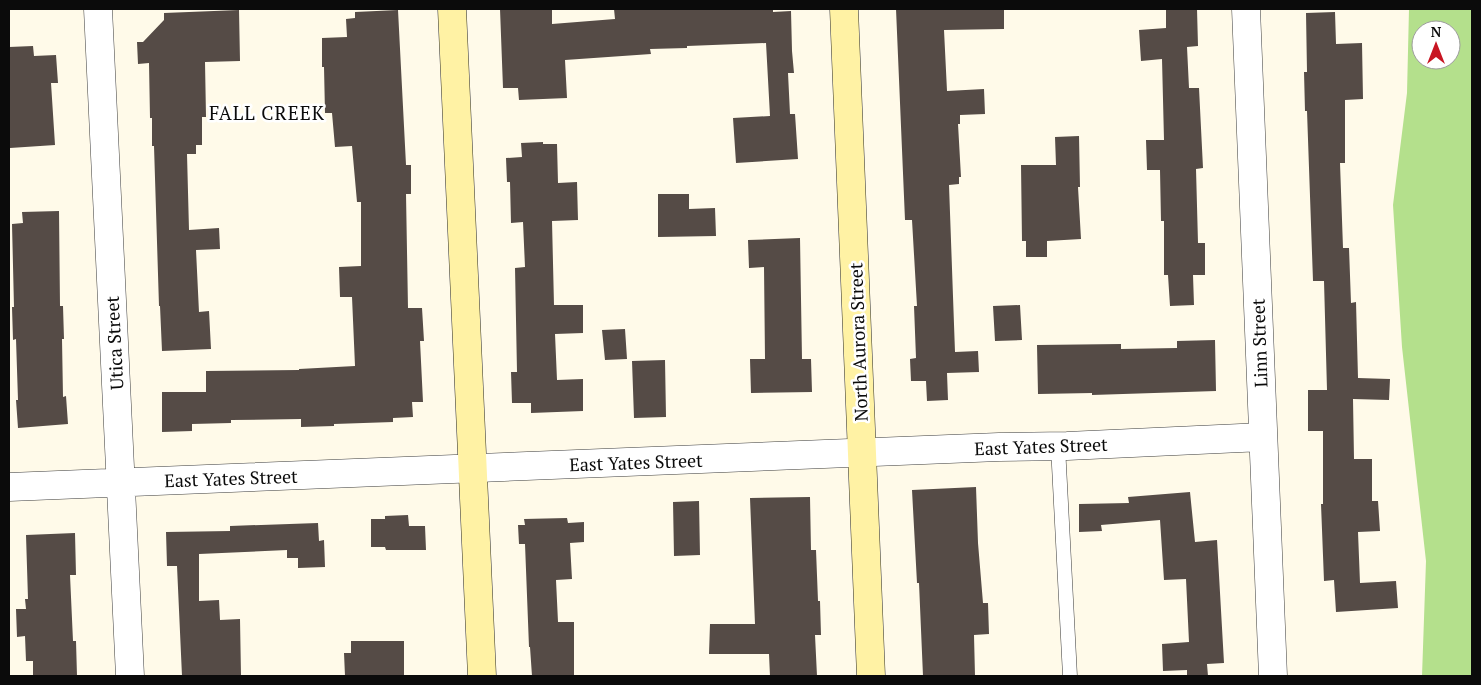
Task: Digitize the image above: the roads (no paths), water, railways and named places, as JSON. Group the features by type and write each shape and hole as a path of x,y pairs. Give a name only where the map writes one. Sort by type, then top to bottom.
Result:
{"street":[{"name":"Utica Street","path":"98,9 130,676"},
{"path":"452,9 482,676"},
{"name":"North Aurora Street","path":"844,9 871,676"},
{"name":"Linn Street","path":"1246,9 1273,676"},
{"name":"East Yates Street","path":"9,487 1263,437"}],"lane":[{"path":"1058,446 1070,676"}],"district":[{"name":"FALL CREEK","path":"267,112"}]}
